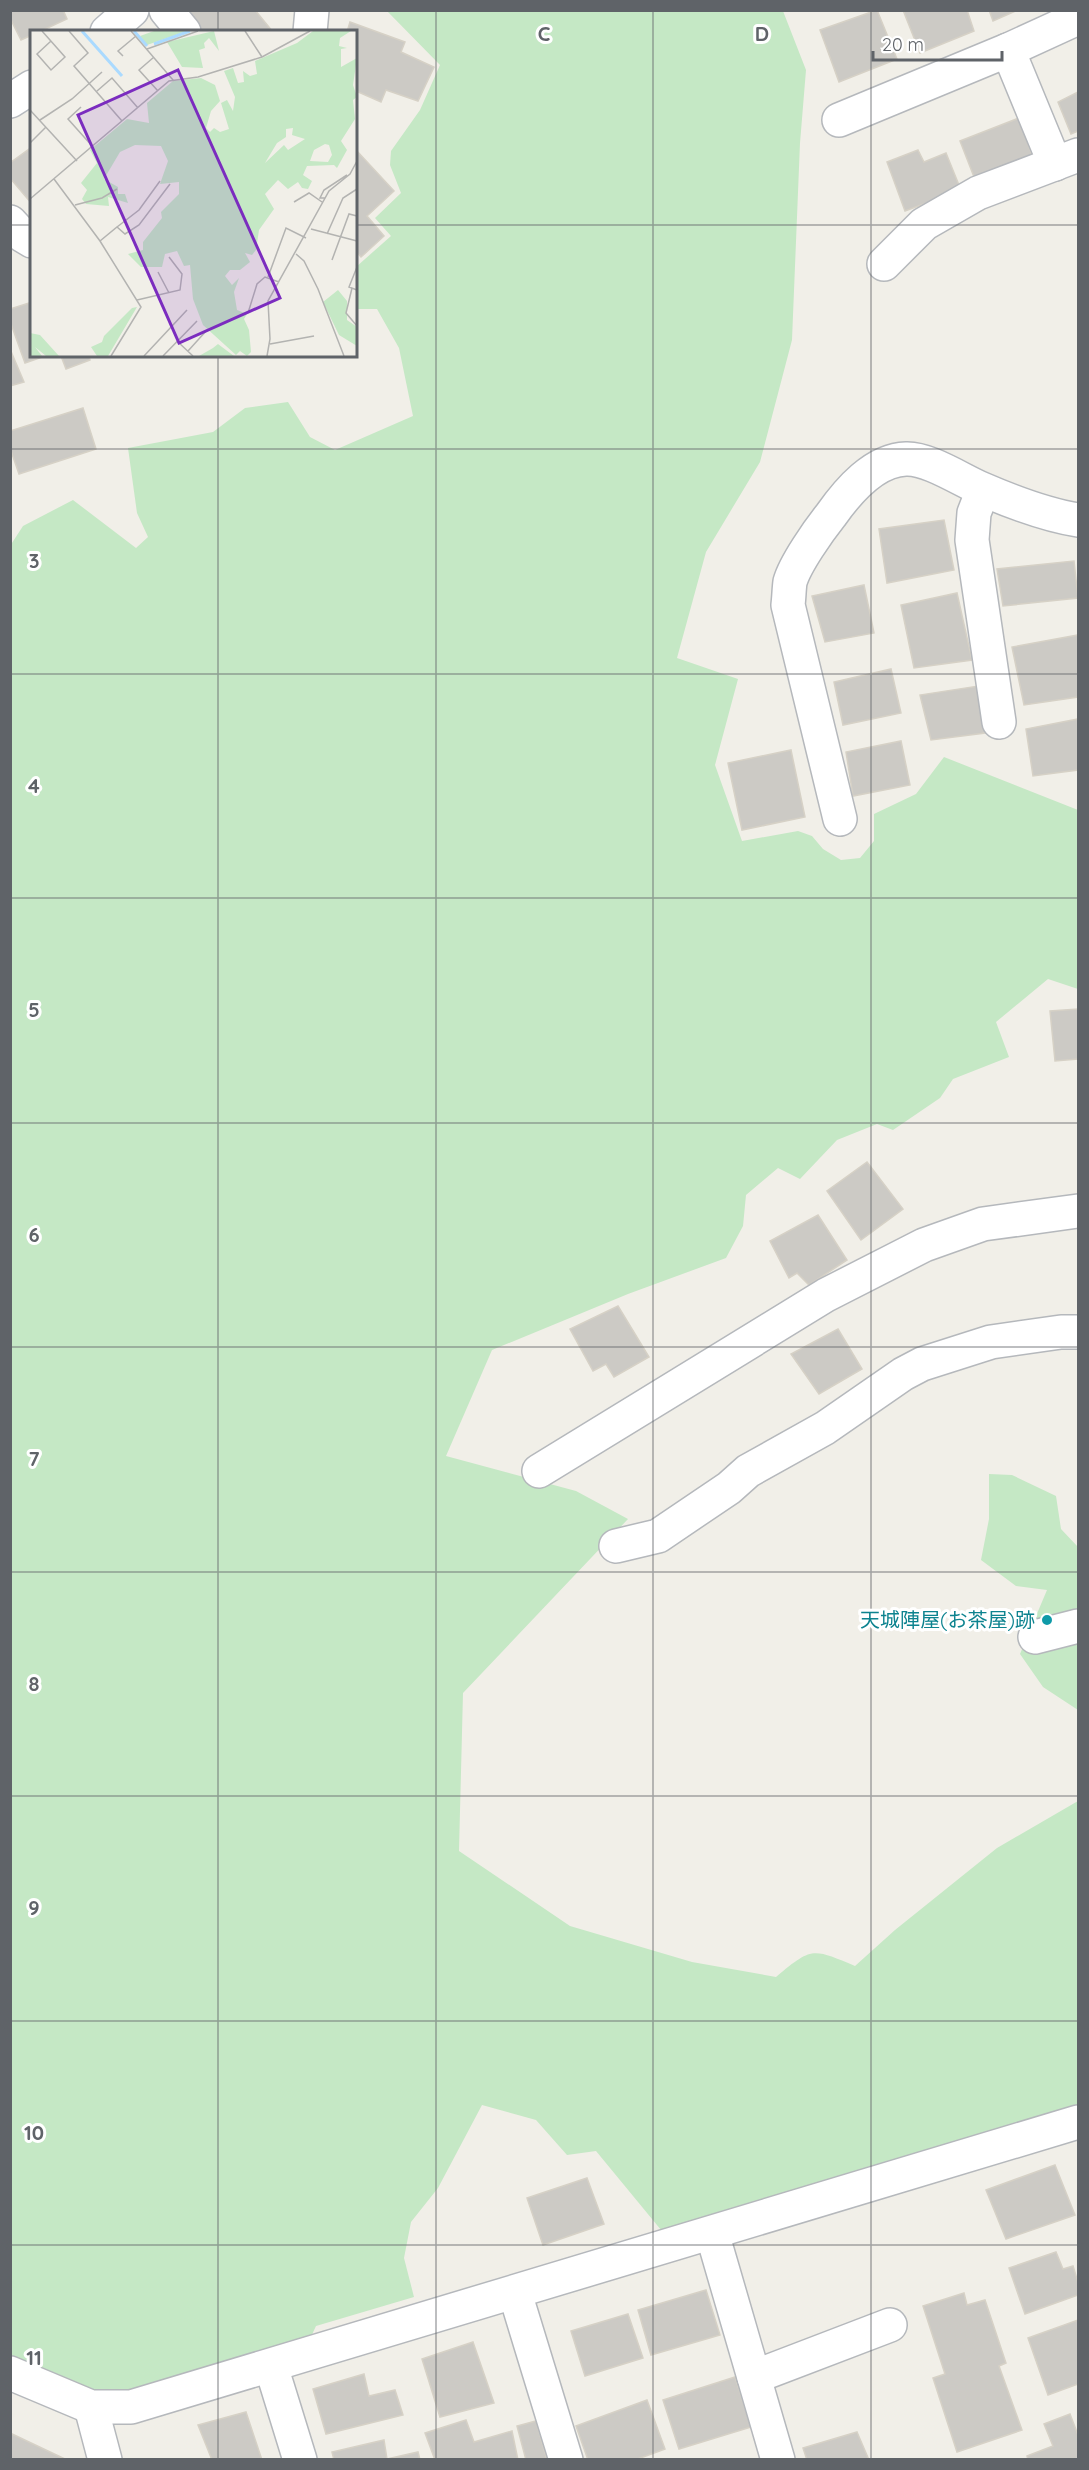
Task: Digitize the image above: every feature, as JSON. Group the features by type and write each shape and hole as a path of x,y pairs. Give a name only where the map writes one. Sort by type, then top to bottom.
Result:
{"street":[{"path":"109,30 132,10"},
{"path":"165,10 182,30"},
{"path":"310,30 312,10"},
{"path":"839,120 1008,51 1078,18"},
{"path":"884,264 924,224 978,193 1067,160 1008,51"},
{"path":"10,100 30,88"},
{"path":"840,819 788,604 790,580 813,540 843,498 870,473 892,461 907,458 923,462 1017,503 1078,519"},
{"path":"983,490 974,513 972,540 999,722"},
{"path":"539,1471 826,1295 924,1245 983,1224 1078,1211"},
{"path":"616,1546 658,1536 729,1488 748,1472 825,1428 903,1374 922,1364 991,1342 1061,1332 1078,1332"},
{"path":"1035,1637 1078,1626"},
{"path":"10,2373 91,2407 131,2408 1078,2122"},
{"path":"712,2233 778,2460"},
{"path":"515,2293 566,2460"},
{"path":"754,2377 890,2325"},
{"path":"271,2366 300,2460"},
{"path":"91,2407 105,2460"}],"green space":[{"path":"387,11 783,11 806,70 800,143 792,340 760,462 706,552 677,658 738,679 715,765 742,841 798,831 812,836 823,849 841,860 860,858 874,841 874,814 916,794 944,757 1078,810 1078,989 1048,979 996,1022 1009,1057 953,1079 940,1098 893,1130 877,1124 837,1140 800,1179 778,1168 746,1195 743,1226 726,1258 628,1294 492,1350 446,1456 576,1491 628,1519 463,1693 459,1851 570,1926 692,1962 776,1977 797,1960 813,1954 830,1956 855,1966 895,1930 997,1848 1078,1801 1078,2112 666,2236 596,2151 567,2155 536,2120 482,2105 438,2188 411,2222 404,2258 414,2297 316,2326 309,2341 159,2389 94,2393 11,2357 10,546 23,526 73,500 136,548 148,537 137,513 128,448 213,432 245,408 288,402 310,437 335,450 413,416 399,348 377,309 357,309 357,266 391,236 375,218 401,193 390,165 391,151 420,110 440,65"},
{"path":"989,1474 1012,1475 1056,1496 1061,1529 1078,1547 1078,1710 1043,1687 1020,1654 1047,1590 1016,1586 981,1560 989,1519"}],"building":[{"path":"10,10 63,10 67,19 43,30 30,30 30,36 21,40 10,18"},
{"path":"186,10 255,10 271,30 202,30"},
{"path":"877,10 897,59 839,82 820,30"},
{"path":"903,10 967,10 974,31 920,53"},
{"path":"989,10 1018,10 993,21"},
{"path":"350,22 405,42 401,52 434,67 418,101 386,90 381,102 357,91 357,30 348,30"},
{"path":"1078,92 1078,131 1071,134 1058,102"},
{"path":"1019,118 1034,161 976,182 960,141"},
{"path":"30,148 30,202 10,178 10,163"},
{"path":"918,150 924,162 946,153 961,190 905,211 887,162"},
{"path":"357,151 394,191 367,216 384,236 361,257 357,252"},
{"path":"30,303 30,357 42,357 25,363 10,321 10,309"},
{"path":"10,349 24,382 10,386"},
{"path":"61,357 89,357 90,360 66,369"},
{"path":"83,408 96,449 19,474 10,448 10,431"},
{"path":"944,520 954,570 887,583 879,529"},
{"path":"1074,561 1078,598 1003,606 997,569"},
{"path":"864,585 874,633 825,642 812,596"},
{"path":"957,593 972,660 914,668 901,605"},
{"path":"1078,635 1078,697 1024,705 1012,647"},
{"path":"891,669 901,713 843,725 834,682"},
{"path":"985,685 993,732 931,740 920,695"},
{"path":"1078,719 1078,770 1033,776 1026,729"},
{"path":"901,741 910,785 853,796 846,752"},
{"path":"791,750 805,817 742,830 728,763"},
{"path":"1078,1009 1078,1059 1055,1061 1050,1011"},
{"path":"867,1162 903,1209 861,1240 827,1191"},
{"path":"818,1215 847,1260 809,1285 797,1273 789,1278 770,1241"},
{"path":"618,1306 649,1357 614,1377 606,1364 593,1371 570,1329"},
{"path":"838,1329 862,1369 819,1394 791,1354"},
{"path":"1055,2165 1075,2215 1006,2239 986,2190"},
{"path":"587,2178 604,2224 543,2245 527,2198"},
{"path":"1056,2252 1063,2269 1073,2266 1078,2282 1078,2295 1025,2314 1009,2268"},
{"path":"706,2290 720,2335 651,2355 638,2310"},
{"path":"964,2293 967,2305 985,2300 1006,2363 999,2366 1022,2430 957,2452 933,2378 945,2374 923,2306"},
{"path":"628,2314 643,2358 585,2376 571,2331"},
{"path":"1078,2320 1078,2384 1048,2395 1028,2338"},
{"path":"473,2342 494,2403 440,2417 422,2359"},
{"path":"364,2374 369,2396 395,2390 403,2415 326,2434 313,2389"},
{"path":"735,2377 751,2427 679,2449 663,2400"},
{"path":"647,2400 665,2449 635,2460 588,2460 576,2426"},
{"path":"246,2412 262,2460 212,2460 198,2425"},
{"path":"1070,2414 1078,2435 1078,2460 1028,2460 1027,2456 1053,2446 1044,2424"},
{"path":"466,2420 474,2442 512,2431 518,2460 435,2460 425,2433"},
{"path":"536,2421 547,2460 526,2460 517,2426"},
{"path":"857,2432 869,2460 807,2460 803,2448"},
{"path":"10,2433 67,2460 10,2460"},
{"path":"384,2440 387,2459 418,2452 420,2460 334,2460 332,2452"}],"place":[{"name":"天城陣屋(お茶屋)跡","path":"1047,1620"}]}
